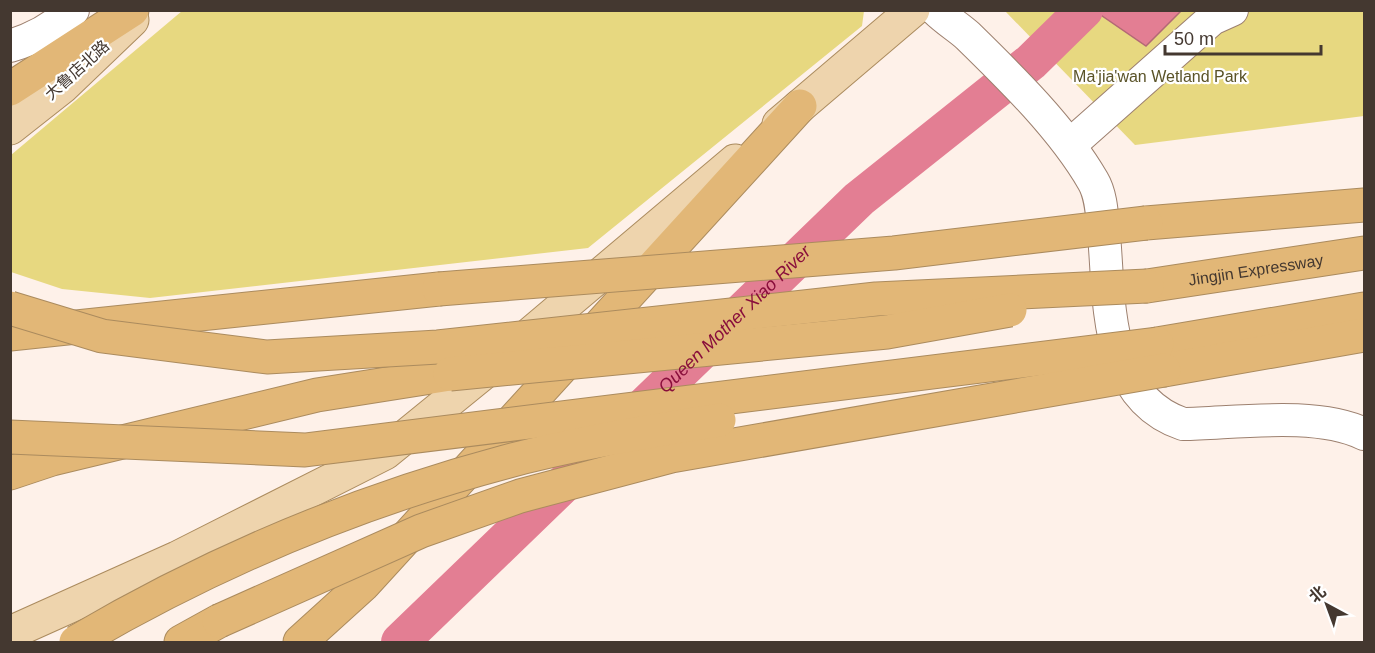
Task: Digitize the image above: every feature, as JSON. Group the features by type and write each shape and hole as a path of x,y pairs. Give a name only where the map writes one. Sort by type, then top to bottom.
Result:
{"highway":[{"path":"10,89 124,17"},
{"path":"300,642 364,584 800,106"},
{"path":"10,334 439,289 894,254 1146,224 1365,205"},
{"name":"Jingjin Expressway","path":"1147,286 1365,253"},
{"path":"10,308 102,336 267,357 438,347 876,299 1147,286"},
{"path":"10,473 52,459 317,395 450,374 887,332 1147,286"},
{"path":"181,642 219,621 421,531 520,496 671,456 1161,357 1365,309"},
{"path":"10,437 305,450 1365,335"},
{"path":"76,642 123,614 293,532 400,493 506,461 644,433 1161,357"}],"main road":[{"path":"10,633 177,558 385,453 509,352 913,10"},
{"name":"大鲁店北路","path":"10,128 62,87 124,17"}],"street":[{"path":"10,46 24,42 62,21 74,10"},
{"path":"936,10 967,35 1070,145 1095,184 1102,214 1113,342 1132,386 1147,402 1164,417 1183,424 1324,421 1350,427 1365,434"},
{"path":"1070,145 1212,20 1232,10"}],"green space":[{"path":"182,11 864,11 862,26 588,248 150,298 62,289 11,272 11,155"},
{"name":"Ma'jia'wan Wetland Park","path":"1005,11 1364,11 1364,116 1135,145"}],"shaded area":[{"path":"1095,11 1181,11 1146,46"}],"waterway":[{"name":"Queen Mother Xiao River","path":"400,642 859,199 1031,62 1084,10"}]}
